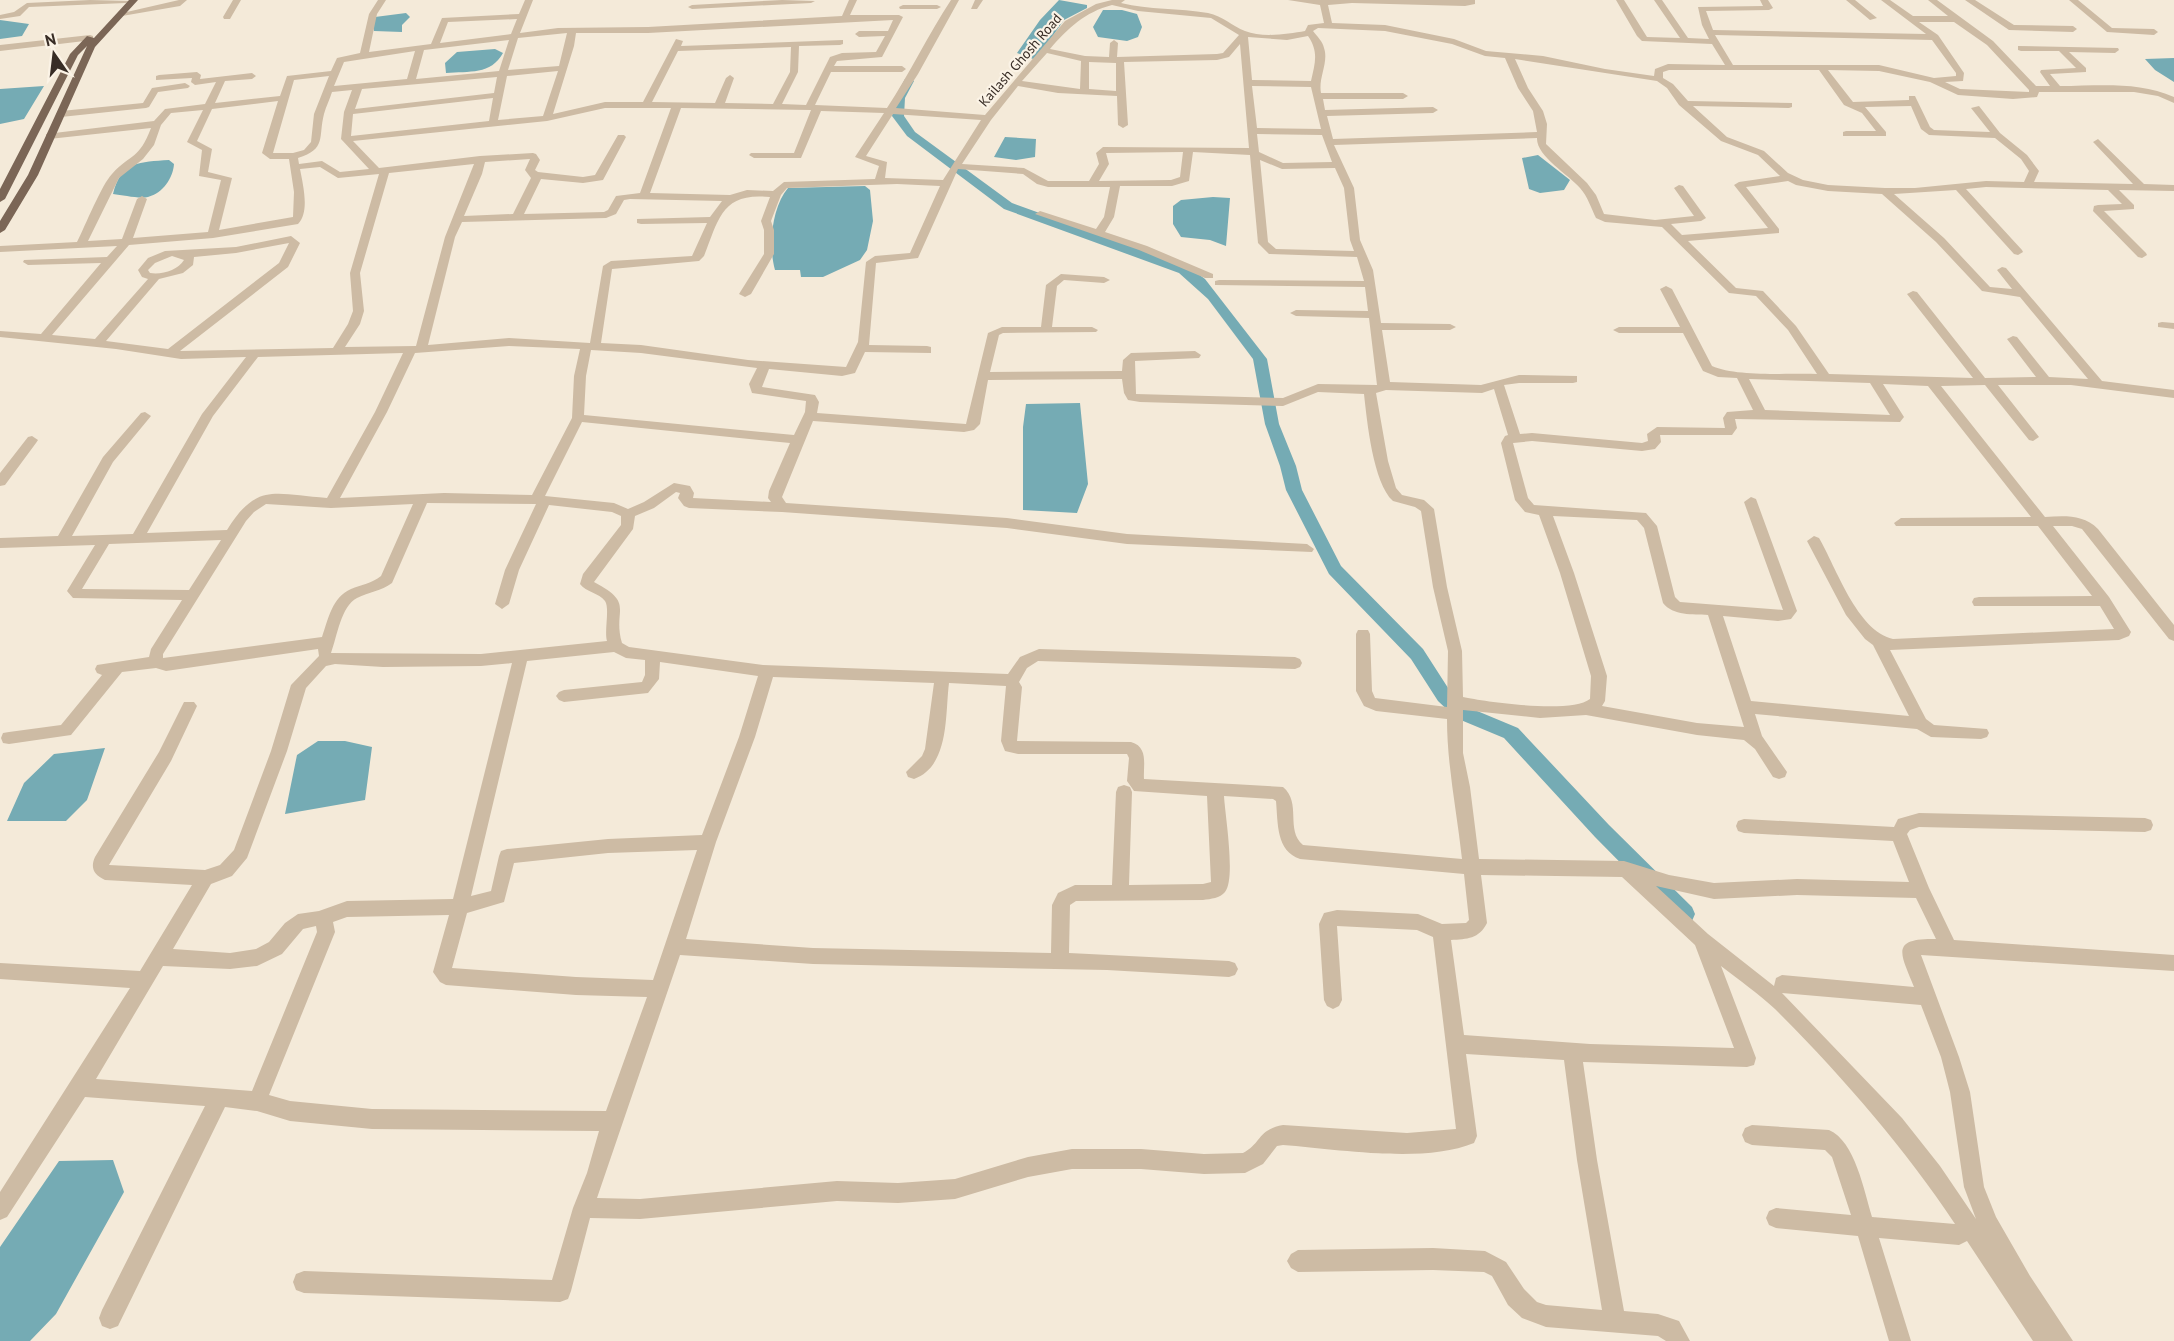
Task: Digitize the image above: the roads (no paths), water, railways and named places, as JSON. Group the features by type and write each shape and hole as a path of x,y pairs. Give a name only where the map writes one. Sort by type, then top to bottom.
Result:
{"main road":[{"path":"0,230 33,175 91,46 119,16 129,0"},
{"path":"0,199 74,54 129,0"}],"street":[{"path":"0,17 17,15 27,5 67,1 129,0"},
{"path":"119,16 180,4 183,0"},
{"path":"227,17 237,0"},
{"path":"364,54 373,14 382,0"},
{"path":"493,123 503,72 514,36 530,0"},
{"path":"845,18 853,0"},
{"path":"879,182 884,165 860,157 896,112 943,18 955,0"},
{"path":"1292,0 1324,3 1356,1 1465,4 1472,3 1471,0"},
{"path":"1620,0 1645,39 1715,42"},
{"path":"1658,0 1686,41"},
{"path":"1731,68 1715,42 1701,9 1769,8 1764,0"},
{"path":"1850,0 1872,18"},
{"path":"1659,79 1658,71 1668,67 1879,68 1933,80 1960,79 1960,73 1935,37 1885,0"},
{"path":"1932,0 1990,43 2034,88 2148,90 2174,100"},
{"path":"1969,0 2012,28 2073,29"},
{"path":"2073,0 2110,30 2154,32"},
{"path":"646,105 675,49 694,4 811,1"},
{"path":"1090,1 1112,3 1143,11 1217,17 1231,24 1242,35 1263,243 1267,249 1281,252 1361,254"},
{"name":"Kailash Ghosh Road","path":"861,348 867,316 871,262 875,259 914,256 946,183 987,118 1068,23 1112,3"},
{"path":"1324,3 1328,24"},
{"path":"754,155 798,156 828,69 837,57 879,55 892,33 904,4 937,7"},
{"path":"119,16 173,12"},
{"path":"435,45 445,20 523,16"},
{"path":"333,73 290,78 267,153 270,156 293,156 307,152 316,143 319,114 330,89 333,73 340,60 364,54 572,31 899,17"},
{"path":"1910,19 1956,19"},
{"path":"1333,1000 1328,924 1330,920 1337,918 1418,922 1441,932 1470,931 1478,923 1455,753 1455,651 1440,587 1427,509 1418,501 1402,500 1396,497 1390,488 1374,422 1375,321 1370,284 1355,240 1349,188 1337,165 1327,137 1317,96 1315,84 1321,56 1320,47 1310,33 1311,27 1328,24 1385,28 1454,42 1485,53 1659,79 1670,86 1696,117 1730,143 1761,153 1788,178 1800,183 1828,188 1885,191 1915,191 1958,186 2028,185 2174,188"},
{"path":"547,118 572,31"},
{"path":"1710,32 1935,37"},
{"path":"859,34 892,33"},
{"path":"1242,35 1272,37 1310,33"},
{"path":"1045,50 1085,59 1217,57 1226,55 1242,35"},
{"path":"0,48 90,38"},
{"path":"675,49 840,42"},
{"path":"776,107 794,72 793,54 796,43"},
{"path":"1114,43 1124,125"},
{"path":"411,82 420,47"},
{"path":"2021,48 2115,50"},
{"path":"2058,90 2044,72 2083,70 2061,49"},
{"path":"1509,56 1523,88 1538,111 1542,124 1541,144 1546,152 1583,185 1591,195 1600,216 1617,220 1656,222 1701,218 1678,188"},
{"path":"1084,92 1085,59"},
{"path":"330,89 563,68"},
{"path":"828,69 902,69"},
{"path":"1822,69 1847,103 1865,111 1883,134 1846,134"},
{"path":"159,78 197,75 195,82 252,76"},
{"path":"718,105 730,78"},
{"path":"213,235 227,178 203,174 207,149 192,142 222,79"},
{"path":"1933,80 1948,88 1965,92 2024,96 2034,95 2034,88"},
{"path":"1016,83 1084,92 1121,94"},
{"path":"1247,83 1315,84"},
{"path":"61,114 146,105 155,90 185,86 177,103 157,124 149,145 140,157 115,176 81,245"},
{"path":"346,139 349,112 357,87"},
{"path":"349,112 498,95"},
{"path":"1317,96 1402,96"},
{"path":"177,103 209,108 284,98"},
{"path":"1854,105 1913,101 1926,129 1932,133 1997,135"},
{"path":"1682,102 1740,106 1789,105"},
{"path":"644,196 677,105"},
{"path":"346,139 547,118 572,114 596,106 718,105 987,118"},
{"path":"1976,108 1997,135 2031,165 2034,171 2028,185"},
{"path":"1321,113 1433,110"},
{"path":"49,136 157,124"},
{"path":"1252,131 1327,137 1542,135"},
{"path":"296,168 322,164 338,175 480,159 533,156 536,160 530,170 536,175 583,180 599,178 621,137"},
{"path":"346,139 381,171"},
{"path":"2098,142 2141,187"},
{"path":"1092,184 1104,164 1101,153 1103,150 1188,149 1253,152 1282,166 1337,165"},
{"path":"955,166 1028,172 1040,183 1180,182 1186,175 1188,149"},
{"path":"0,249 213,235 294,222 298,218 299,211 293,156"},
{"path":"331,503 416,349 445,255 477,174 480,159"},
{"path":"336,352 357,318 359,307 354,280 355,273 381,171"},
{"path":"517,217 536,175"},
{"path":"1681,238 1775,231 1739,185 1788,178"},
{"path":"745,294 769,254 769,230 766,221 776,194 784,185 879,182 946,183"},
{"path":"1099,233 1112,207 1115,184"},
{"path":"1958,186 2018,252"},
{"path":"2110,187 2130,207 2098,208 2098,211 2142,255"},
{"path":"1885,191 1940,240 1986,289 1994,292 2021,293"},
{"path":"458,219 606,215 612,212 620,198 644,196 731,198 740,194 776,194"},
{"path":"502,604 512,570 578,418 580,376 591,347 607,268 611,264 621,262 694,260 699,256 714,220 731,198"},
{"path":"44,338 127,240 142,199"},
{"path":"1040,214 1143,248 1209,276"},
{"path":"641,221 714,220"},
{"path":"1656,222 1665,224 1681,238 1733,291 1759,293 1792,328 1825,377"},
{"path":"182,254 188,237"},
{"path":"169,354 284,265 296,243 291,239 236,250 182,254 154,258 146,264 143,270 146,275 155,277 179,271 188,265 190,259 182,254"},
{"path":"28,262 111,260"},
{"path":"2001,270 2097,383"},
{"path":"98,343 155,277"},
{"path":"1046,330 1052,285 1056,281 1061,277 1104,280"},
{"path":"1219,283 1370,284"},
{"path":"1666,289 1707,368 1718,373 1932,382 2097,383 2174,393"},
{"path":"1913,294 2033,437"},
{"path":"1296,313 1450,327"},
{"path":"809,415 970,428 974,424 994,333 1002,330 1092,330"},
{"path":"1619,330 1687,330"},
{"path":"0,334 98,343 169,354 336,352 509,342 641,349 842,372 851,370 861,348 927,350"},
{"path":"2013,339 2045,381"},
{"path":"137,538 208,414 255,353"},
{"path":"1195,355 1135,356 1129,360 1128,375 1132,397 1283,402 1295,400 1308,391 1318,388 1482,389 1519,379 1573,380"},
{"path":"765,365 755,384 756,390 811,398 813,402 777,491 775,498 782,507"},
{"path":"983,376 1128,375"},
{"path":"1741,375 1761,414"},
{"path":"1750,502 1790,611 1786,615 1778,616 1678,607 1668,599 1646,518 1530,509 1522,500 1507,443 1515,438 1651,446 1655,442 1653,434 1657,431 1721,433 1731,428 1729,418 1731,415 1896,419 1898,417 1874,380"},
{"path":"1879,642 1905,644 2124,632 2104,601 1932,382"},
{"path":"1498,384 1515,438"},
{"path":"63,540 108,459 145,416"},
{"path":"578,418 799,440"},
{"path":"0,482 32,440"},
{"path":"156,662 156,653 231,535 255,502 265,499 331,503 422,499 541,500 614,508 628,514 649,506 674,487 685,489 687,493 685,498 689,502 1041,526 1127,539 1307,549"},
{"path":"189,706 144,793 101,862 101,869 105,872 205,878 223,874 232,868 241,853 279,751 299,685 321,661 342,602 347,596 381,585 387,579 422,499"},
{"path":"1544,511 1567,573 1599,676 1597,701 1587,709"},
{"path":"616,646 612,633 614,605 609,596 587,584 588,578 627,526 628,514"},
{"path":"1901,523 2041,521 2073,522 2087,526 2174,635"},
{"path":"0,543 231,535"},
{"path":"105,539 76,585 74,591 78,594 193,595"},
{"path":"1814,541 1841,594 1857,618 1879,642 1920,723"},
{"path":"1979,602 2104,601"},
{"path":"1714,610 1755,738 1779,772"},
{"path":"1363,634 1364,691 1370,702 1376,705 1532,710 1587,709 1697,729 1749,734 1755,738"},
{"path":"102,669 156,662 166,665 327,642"},
{"path":"321,661 335,657 383,661 459,661 616,646 627,652 652,657 766,671 1004,679 1011,682 1014,687 1011,746 1018,748 1131,748 1137,758 1136,781 1140,786 1281,794 1284,798 1289,843 1294,850 1300,852 1472,867 1631,871 1669,883 1714,891 1797,887 1921,890"},
{"path":"1011,682 1021,663 1029,657 1039,655 1295,663"},
{"path":"521,656 442,972 446,976 576,986 660,988"},
{"path":"564,696 643,689 650,686 653,680 652,657"},
{"path":"9,738 65,731 118,666"},
{"path":"304,1282 363,1287 472,1287 560,1291 583,1208 675,946 708,842 747,737 766,671"},
{"path":"914,772 929,760 933,749 942,677"},
{"path":"1745,707 1920,723 1932,731 1981,733"},
{"path":"1060,962 1060,905 1064,898 1075,893 1203,892 1219,886 1221,875 1215,790"},
{"path":"1120,893 1124,792"},
{"path":"1949,948 1921,890 1899,834 1904,824 1919,820 2047,821 2145,825"},
{"path":"1744,826 1899,834"},
{"path":"160,957 239,960 254,958 269,953 296,923 306,918 321,918 347,909 460,907 498,897 507,856 608,846 708,842"},
{"path":"1631,871 1702,940 1780,1002 1895,1125 1933,1173 2046,1341"},
{"path":"0,1210 80,1087 160,957 205,878"},
{"path":"257,1101 326,932 324,919 321,918"},
{"path":"583,1208 640,1209 837,1191 898,1193 955,1189 1028,1167 1072,1159 1141,1159 1204,1164 1245,1163 1256,1157 1272,1137 1283,1135 1425,1143 1459,1141 1467,1136 1467,1123 1441,932"},
{"path":"1456,1044 1572,1052 1747,1058 1702,940"},
{"path":"675,946 813,956 1229,969"},
{"path":"2062,1341 2022,1284 1988,1223 1974,1187 1960,1092 1950,1057 1911,951 1914,947 1923,946 2174,963"},
{"path":"0,971 145,980"},
{"path":"1782,984 1927,997"},
{"path":"1572,1052 1587,1160 1615,1322"},
{"path":"80,1087 257,1101 290,1111 372,1119 612,1121"},
{"path":"110,1318 220,1097"},
{"path":"1752,1135 1829,1140 1835,1144 1840,1151 1866,1228 1900,1341"},
{"path":"1776,1218 1959,1236"},
{"path":"1298,1261 1432,1259 1485,1262 1499,1269 1516,1297 1530,1310 1546,1316 1671,1329 1679,1341"}],"water":[{"path":"1059,0 1087,5 1087,8 1064,20 1036,60 1017,53 1040,20"},
{"path":"1103,10 1122,10 1137,14 1142,27 1138,37 1127,41 1098,37 1093,27"},
{"path":"406,13 410,17 402,25 402,32 374,31 372,23 375,17"},
{"path":"0,20 29,24 22,36 0,39"},
{"path":"495,49 503,53 498,60 486,68 471,72 446,73 445,63 457,52"},
{"path":"2174,58 2174,82 2155,70 2145,59"},
{"path":"44,86 24,119 0,124 0,89"},
{"path":"1005,137 1036,139 1035,157 1016,160 994,157"},
{"path":"1538,155 1570,180 1564,190 1540,193 1529,189 1522,158"},
{"path":"169,160 174,164 172,174 158,192 148,197 113,194 121,175 133,165"},
{"path":"865,186 870,190 873,221 867,250 860,260 823,277 801,277 800,270 775,270 772,249 773,227 778,205 788,188"},
{"path":"1230,198 1226,246 1210,240 1181,237 1173,224 1173,206 1181,200"},
{"path":"1080,403 1088,484 1077,513 1023,510 1023,427 1026,404"},
{"path":"318,741 345,741 372,747 365,800 285,814 297,755"},
{"path":"105,748 87,800 66,821 7,821 24,783 54,754"},
{"path":"113,1160 124,1192 56,1314 30,1341 0,1341 0,1247 59,1161"}],"waterway":[{"path":"909,81 900,98 898,116 911,134 1008,206 1184,270 1200,282 1260,359 1272,424 1288,466 1294,490 1335,570 1417,654 1444,696 1463,713 1511,733 1602,831 1685,914"}]}
